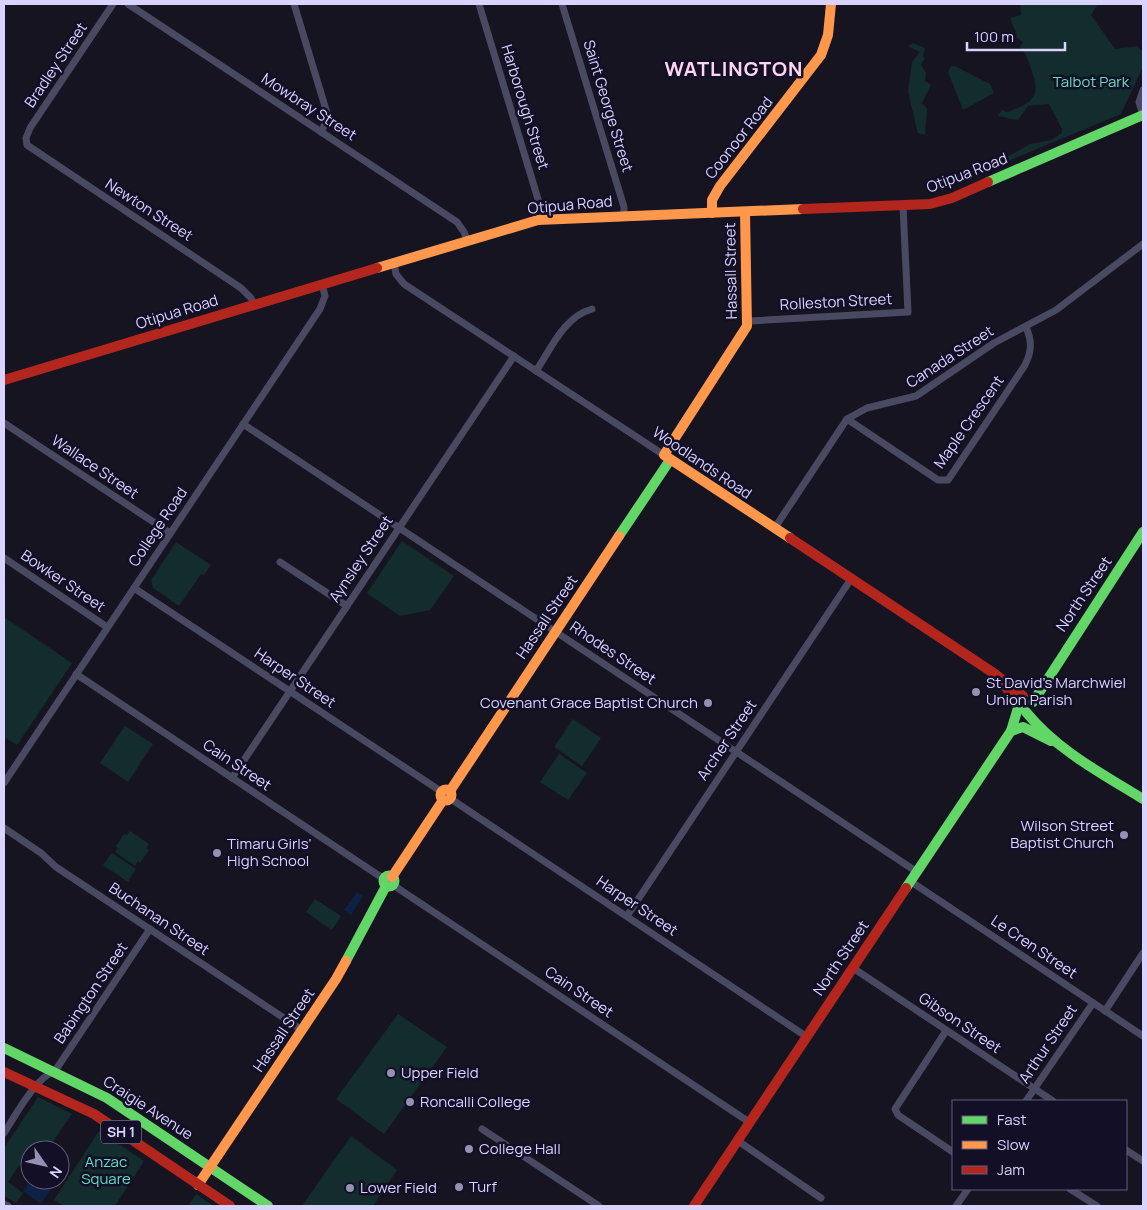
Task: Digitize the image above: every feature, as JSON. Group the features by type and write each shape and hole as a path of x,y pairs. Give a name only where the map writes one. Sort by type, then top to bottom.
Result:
{"main road":[{"name":"Coonoor Road","path":"712,213 712,200 720,186 821,55 828,35 831,4"},
{"name":"Otipua Road","path":"4,380 467,240 544,219 930,204 945,200 1143,115"},
{"name":"Hassall Street","path":"198,1185 350,957 389,882 556,631 742,336 749,321 746,212"},
{"name":"Woodlands Road","path":"667,457 1004,682 1042,722 1043,730 1058,744"},
{"name":"North Street","path":"694,1206 1012,729 1025,705 1050,672 1143,532"},
{"path":"1012,729 1024,727 1058,744 1143,799"},
{"name":"Craigie Avenue","path":"4,1048 107,1098 268,1206"},
{"name":"SH 1","path":"4,1072 94,1114 230,1206"}],"street":[{"name":"Bradley Street","path":"26,142 30,128 113,4"},
{"name":"Mowbray Street","path":"128,4 457,222 467,240"},
{"path":"294,4 327,113 326,122 321,132"},
{"name":"Harborough Street","path":"479,4 544,219"},
{"name":"Saint George Street","path":"562,4 624,207 624,216"},
{"path":"1143,90 1139,105 1143,115"},
{"name":"Newton Street","path":"26,142 32,150 241,288 254,304"},
{"name":"Rolleston Street","path":"749,321 908,312 903,206"},
{"name":"Canada Street","path":"774,529 847,419 867,408 916,396 987,348 1056,310 1143,244"},
{"name":"Woodlands Road","path":"394,263 396,274 404,284 667,457"},
{"name":"College Road","path":"4,783 323,303 325,296 322,284"},
{"path":"536,371 570,320 578,313 592,309"},
{"name":"Maple Crescent","path":"847,419 938,480 948,480 1025,365 1031,348 1026,326"},
{"name":"Aynsley Street","path":"232,778 514,356"},
{"name":"Wallace Street","path":"4,422 170,533"},
{"name":"Rhodes Street","path":"243,424 917,872"},
{"name":"Bowker Street","path":"4,558 107,627"},
{"path":"280,562 347,606"},
{"name":"Archer Street","path":"627,916 851,579"},
{"name":"Harper Street","path":"134,588 807,1036"},
{"name":"Cain Street","path":"76,674 749,1122"},
{"name":"Buchanan Street","path":"4,828 41,853 56,867 302,1030"},
{"name":"Le Cren Street","path":"910,882 1143,1036"},
{"name":"Babington Street","path":"55,1072 150,929"},
{"path":"1105,1011 1143,953"},
{"name":"Gibson Street","path":"853,968 1051,1100"},
{"name":"Arthur Street","path":"1027,1100 1092,1003"},
{"path":"946,1031 895,1109 898,1115 952,1151"},
{"path":"4,1133 35,1087 46,1074 55,1072"},
{"path":"482,1129 599,1206"},
{"path":"738,1142 821,1198"},
{"path":"1127,1151 1143,1161"},
{"path":"956,1206 967,1190"},
{"path":"1072,1190 1097,1206"},
{"path":"4,1204 8,1206"}],"green space":[{"name":"Talbot Park","path":"1020,4 1098,4 1091,15 1115,49 1137,46 1143,52 1143,67 1121,114 1008,161 1005,159 1007,157 1030,144 1051,140 1062,133 1062,129 1049,104 1028,106 1018,120 998,116 1002,110 1007,112 1029,102 1035,92 1036,86 1029,63 1020,47 1023,42 1016,37 1017,35 1010,18 1021,15"},
{"path":"913,43 925,48 923,55 925,58 921,65 926,73 925,81 931,85 922,103 927,109 925,135 918,133 908,91 912,62 920,52 908,46"},
{"path":"951,66 955,66 990,84 994,93 963,110 948,72"},
{"path":"402,541 454,576 430,610 400,616 367,593"},
{"path":"176,542 211,565 204,575 201,574 179,606 153,588 151,580"},
{"path":"4,617 72,663 17,745 4,737"},
{"path":"573,719 601,738 582,766 554,747"},
{"path":"125,726 153,744 128,782 100,763"},
{"path":"559,754 587,773 568,800 540,782"},
{"path":"130,831 149,844 146,848 149,850 140,863 138,861 135,866 115,852 118,848 116,846 124,834 127,835"},
{"path":"112,853 136,869 128,882 103,865"},
{"path":"315,899 341,916 332,930 306,912"},
{"name":"Upper Field","path":"398,1014 447,1047 384,1134 336,1099"},
{"name":"Anzac Square","path":"38,1097 72,1114 54,1140 20,1140 20,1164 8,1182 23,1193 16,1203 4,1196 4,1148"},
{"name":"Anzac Square","path":"99,1131 144,1161 115,1206 64,1206 54,1200 61,1190 70,1190 70,1175"},
{"name":"Lower Field","path":"351,1136 397,1170 373,1206 302,1206"},
{"path":"196,1194 214,1206 188,1206"}],"water":[{"path":"357,892 363,896 351,915 344,910"},
{"path":"24,1190 50,1190 41,1204"}],"traffic: fast":[{"path":"988,182 1143,115"},
{"path":"619,536 670,460"},
{"path":"1033,702 1143,532"},
{"path":"906,888 1011,731 1018,708"},
{"path":"1026,712 1038,726 1066,750 1143,799"},
{"path":"1011,731 1023,727 1051,741"},
{"path":"389,875 395,881 389,887 383,881 389,875"},
{"path":"346,961 386,886"},
{"path":"4,1048 107,1098 268,1206"}],"traffic: slow":[{"path":"712,213 712,200 720,186 821,55 828,35 831,4"},
{"path":"377,268 538,220 803,209"},
{"path":"745,212 747,326 664,455 790,538"},
{"path":"450,791 619,536"},
{"path":"446,789 452,795 446,801 440,795 446,789"},
{"path":"392,877 443,800"},
{"path":"198,1185 336,979 346,961"}],"traffic: jam":[{"path":"803,209 930,204 952,198 988,182"},
{"path":"4,380 377,268"},
{"path":"790,538 995,674 1023,696"},
{"path":"1004,685 1017,702"},
{"path":"694,1206 906,888"},
{"path":"4,1072 94,1114 230,1206"}],"place":[{"name":"St David's Marchwiel Union Parish","path":"976,692"},
{"name":"Covenant Grace Baptist Church","path":"708,703"},
{"name":"Wilson Street Baptist Church","path":"1124,835"},
{"name":"Timaru Girls' High School","path":"217,853"},
{"name":"Upper Field","path":"391,1073"},
{"name":"Roncalli College","path":"410,1102"},
{"name":"College Hall","path":"469,1149"},
{"name":"Turf","path":"459,1187"},
{"name":"Lower Field","path":"350,1188"}],"district":[{"name":"WATLINGTON","path":"734,69"}]}
